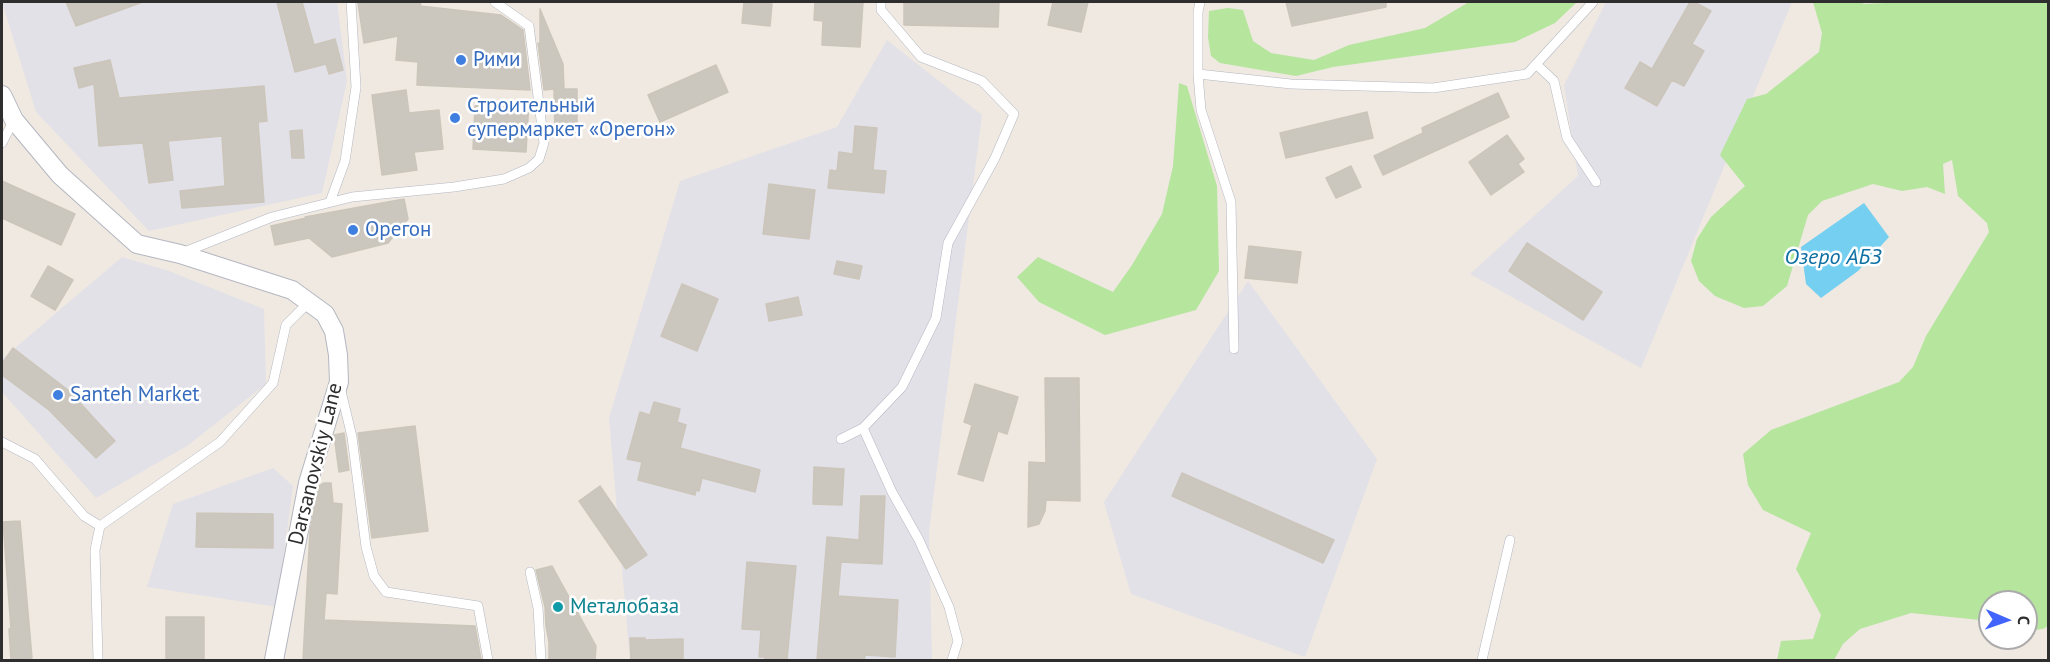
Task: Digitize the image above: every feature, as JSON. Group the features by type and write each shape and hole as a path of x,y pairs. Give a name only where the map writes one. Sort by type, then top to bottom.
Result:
{"street":[{"name":"Darsanovskiy Lane","path":"2,95 14,120 60,175 137,244 180,254 292,290 325,314 334,331 339,382 308,483 274,660"}],"lane":[{"path":"330,202 345,161 356,87 351,2"},
{"path":"180,254 272,217 330,202 352,197 454,187 504,179 529,168 539,159 544,143 529,26 495,2"},
{"path":"841,439 863,428 902,387 936,318 948,243 995,158 1014,114 982,81 921,57 881,10 881,2"},
{"path":"1200,2 1198,74 1201,110 1231,202 1234,349"},
{"path":"1198,74 1291,84 1433,88 1527,74 1593,2"},
{"path":"1536,64 1554,81 1567,138 1596,182"},
{"path":"2,143 14,120"},
{"path":"98,660 95,550 100,526 220,442 273,383 286,325 309,302"},
{"path":"339,382 352,437 365,540 374,576 386,592 478,606 488,660"},
{"path":"863,428 892,492 919,540 949,607 958,641 952,660"},
{"path":"2,442 35,459 84,516 100,526"},
{"path":"1482,660 1510,540"},
{"path":"530,572 538,608 541,660"}],"shaded area":[{"path":"2,2 337,2 347,81 322,193 149,231 36,112"},
{"path":"1606,2 1792,2 1641,368 1470,274 1578,176 1564,85"},
{"path":"887,40 982,115 929,531 932,660 630,660 609,418 680,181 837,127"},
{"path":"122,257 169,271 264,309 266,384 187,446 96,498 2,392 2,359"},
{"path":"1248,281 1377,459 1305,657 1131,594 1104,502"},
{"path":"273,468 293,486 277,607 147,587 173,504"}],"green space":[{"path":"1469,2 1577,2 1555,23 1515,42 1333,67 1296,76 1220,63 1211,56 1208,37 1209,11 1228,8 1243,10 1253,41 1271,53 1314,60 1349,45 1425,28"},
{"path":"1813,2 1860,2 1864,4 2048,2 2048,626 2043,629 2038,630 2038,590 1978,590 1978,620 1911,613 1860,629 1843,644 1834,660 1777,660 1781,641 1813,639 1821,615 1796,569 1811,533 1763,510 1748,485 1743,454 1771,430 1899,382 1913,367 1926,336 1989,232 1987,223 1958,196 1952,160 1943,164 1945,194 1927,187 1902,191 1873,184 1822,201 1808,215 1787,286 1763,306 1744,308 1715,296 1699,281 1691,261 1697,239 1711,217 1745,186 1720,155 1747,99 1766,94 1819,52 1822,33"},
{"path":"1179,83 1187,86 1217,186 1219,271 1196,310 1105,335 1039,302 1017,277 1038,257 1113,292 1162,214 1173,166"}],"water":[{"name":"Озеро АБЗ","path":"1864,203 1889,237 1858,271 1821,298 1806,284 1801,247"}],"building":[{"path":"66,2 139,2 140,3 76,26"},
{"path":"277,2 302,2 314,45 335,39 343,70 329,74 326,64 295,72"},
{"path":"421,2 420,6 501,15 523,30 530,90 417,85 418,62 396,60 398,36 364,43 358,3"},
{"path":"744,2 772,4 770,26 742,23"},
{"path":"815,2 863,2 860,47 822,45 823,21 814,20"},
{"path":"904,2 999,2 998,27 904,25"},
{"path":"1053,2 1088,2 1081,32 1048,25"},
{"path":"1286,2 1386,2 1386,7 1292,26"},
{"path":"1690,2 1711,11 1692,44 1704,51 1684,86 1672,80 1657,106 1625,88 1640,62 1652,69"},
{"path":"540,9 563,64 564,89 577,89 577,133 555,133 554,89 544,90 538,43 540,45"},
{"path":"110,60 119,98 264,86 267,121 258,122 264,202 182,208 180,191 225,186 222,136 168,141 173,180 149,183 143,143 99,146 94,84 79,88 74,68"},
{"path":"716,65 728,92 660,122 648,95"},
{"path":"406,90 409,113 439,110 443,149 414,152 417,170 382,175 372,95"},
{"path":"1498,93 1509,117 1383,175 1374,156 1423,133 1422,128"},
{"path":"529,101 526,152 473,149 475,106"},
{"path":"1367,112 1373,138 1286,158 1280,133"},
{"path":"855,126 877,128 873,170 886,171 884,193 828,188 830,170 837,171 839,152 853,154"},
{"path":"302,130 304,158 292,158 290,131"},
{"path":"1507,135 1524,159 1518,164 1524,172 1491,195 1469,162"},
{"path":"1351,166 1361,187 1336,198 1326,178"},
{"path":"2,181 75,214 61,245 2,218"},
{"path":"769,184 815,190 809,239 763,234"},
{"name":"Орегон","path":"404,199 408,219 388,243 332,257 309,238 275,245 271,226 305,217"},
{"path":"1527,243 1602,292 1583,320 1509,271"},
{"path":"1249,246 1301,252 1297,283 1245,278"},
{"path":"837,261 862,266 859,279 834,274"},
{"path":"48,266 73,280 55,310 31,296"},
{"path":"682,284 718,299 697,351 661,336"},
{"path":"798,297 802,315 769,321 766,304"},
{"path":"13,348 68,390 115,441 96,458 49,410 2,375 2,364"},
{"path":"1045,378 1079,378 1080,501 1046,500 1045,511 1039,524 1028,527 1029,462 1046,463"},
{"path":"975,384 1018,397 1007,434 998,431 983,481 958,474 972,425 964,422"},
{"path":"654,402 680,409 677,422 686,425 680,448 760,470 755,492 702,478 699,491 696,490 695,495 638,480 642,462 627,459 640,412 650,415"},
{"path":"415,426 428,531 372,538 358,433"},
{"path":"344,433 349,470 339,472 334,435"},
{"path":"814,467 844,469 842,505 813,504"},
{"path":"1182,473 1334,540 1323,563 1172,496"},
{"path":"331,483 333,503 342,504 337,594 326,593 324,620 475,626 481,660 303,660 310,531 319,486"},
{"path":"600,486 647,555 626,569 579,501"},
{"path":"861,496 885,496 882,564 841,562 838,596 898,600 895,657 865,655 864,660 817,660 827,537 859,540"},
{"path":"197,513 273,514 273,548 196,547"},
{"path":"20,521 32,658 11,660 3,522"},
{"path":"747,562 796,566 787,659 765,660 765,657 759,657 761,630 742,629"},
{"name":"Металобаза","path":"552,566 596,646 595,660 549,660 545,607 536,570"},
{"path":"166,617 204,617 204,660 166,660"},
{"path":"630,638 683,639 683,660 631,660"}],"place":[{"name":"Рими","path":"461,60"},
{"name":"Строительный супермаркет «Орегон»","path":"455,118"},
{"name":"Орегон","path":"353,230"},
{"name":"Santeh Market","path":"58,395"},
{"name":"Металобаза","path":"558,607"}]}
